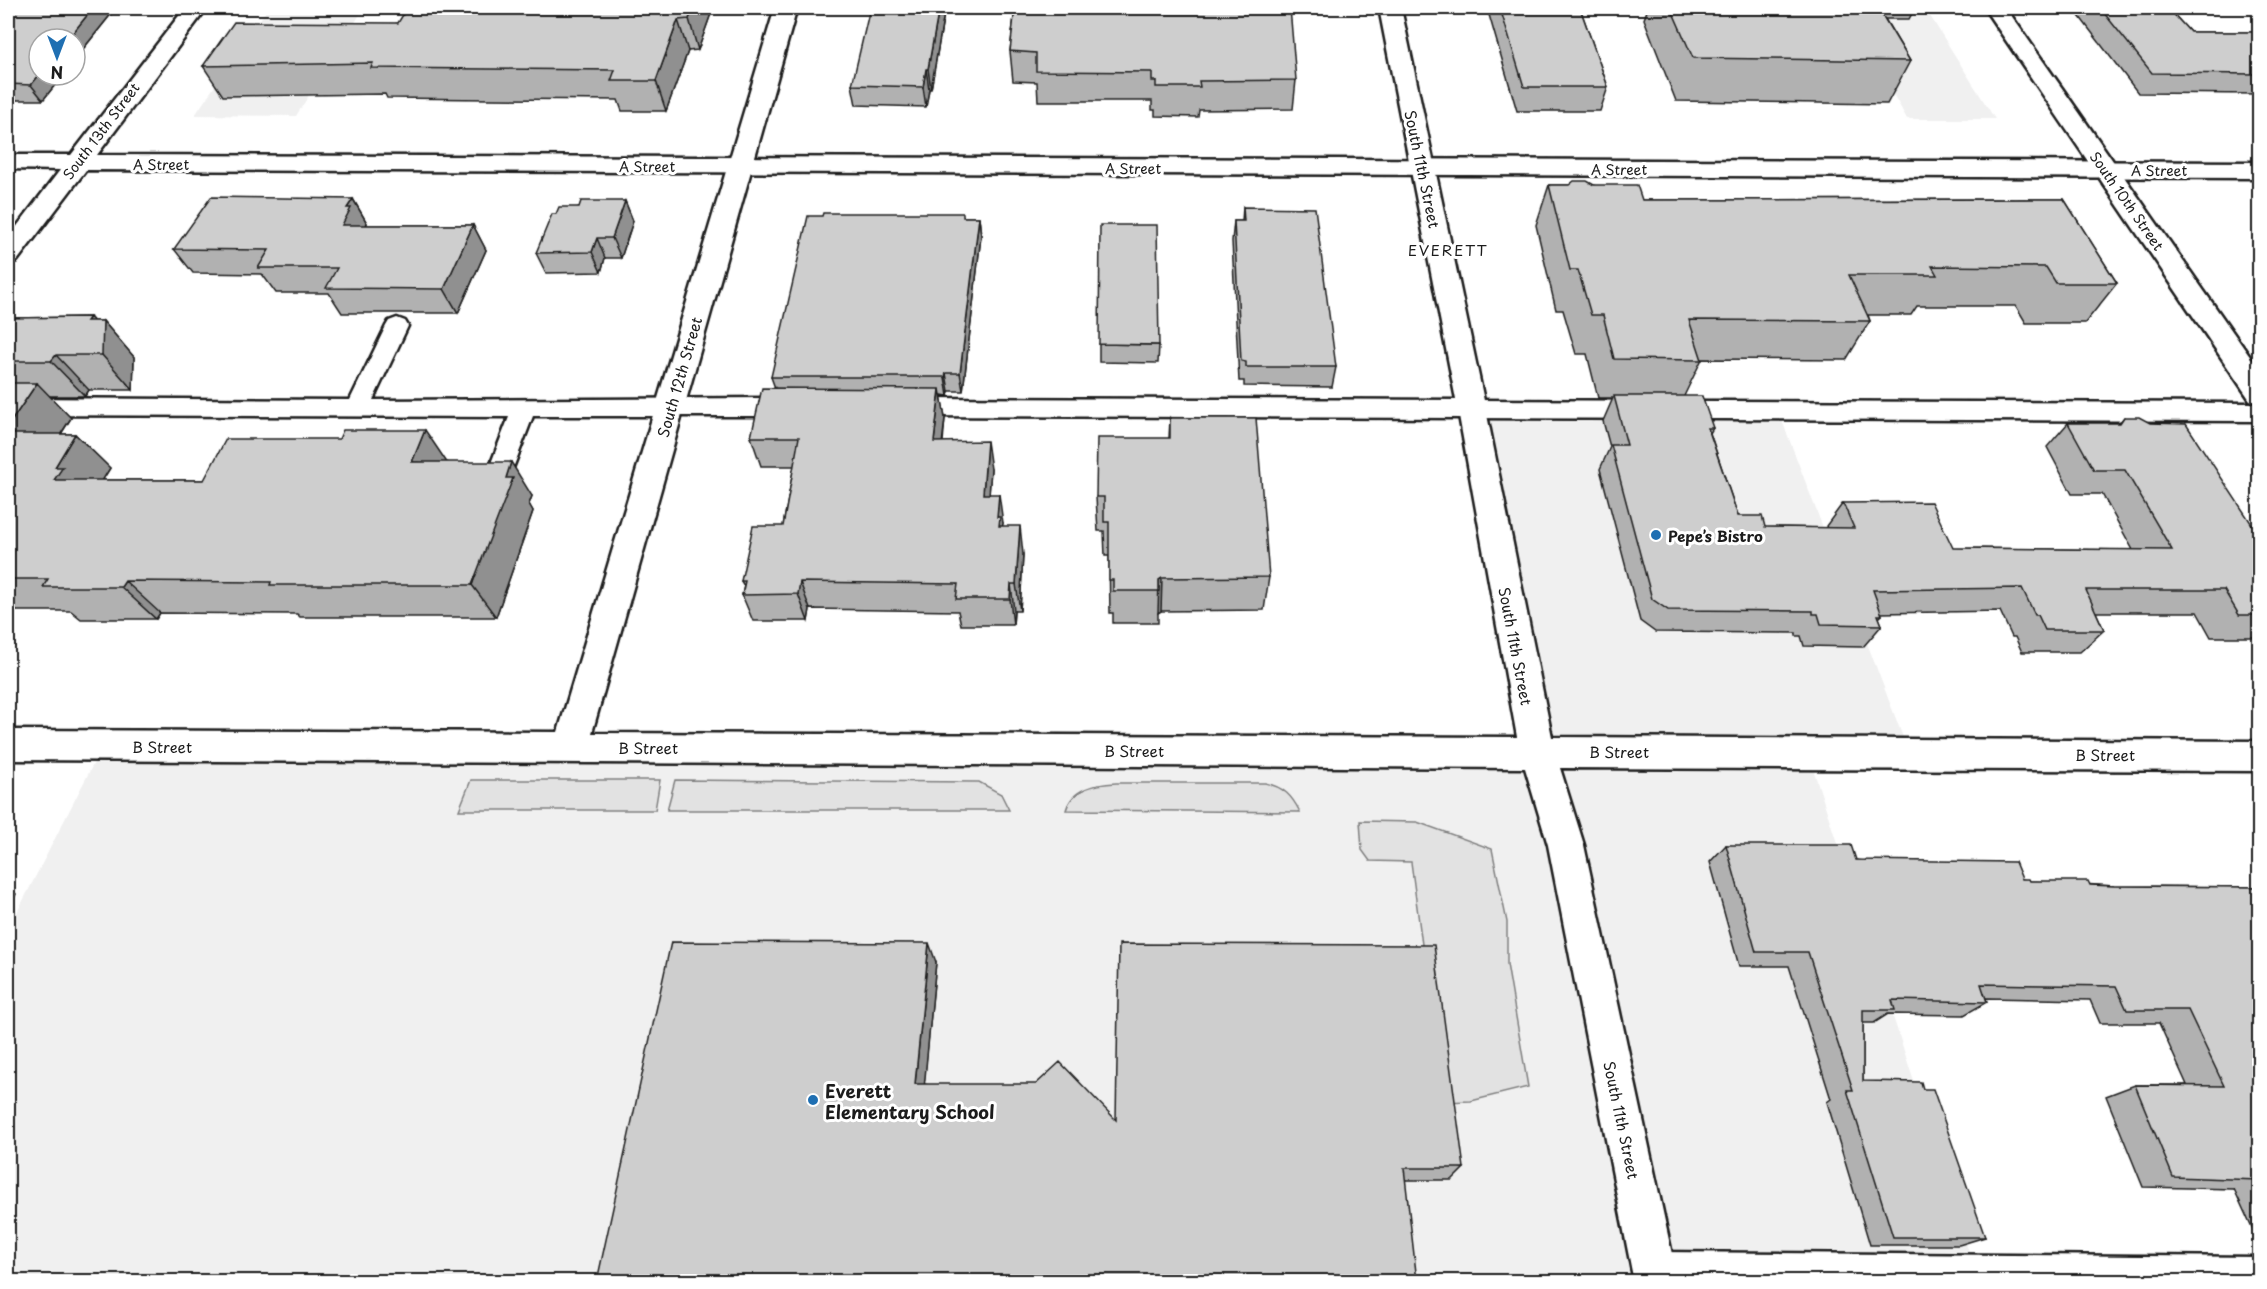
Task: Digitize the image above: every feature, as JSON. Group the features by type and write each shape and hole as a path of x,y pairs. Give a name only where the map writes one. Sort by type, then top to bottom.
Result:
{"street":[{"name":"South 13th Street","path":"8,255 196,8"},
{"name":"South 12th Street","path":"571,746 786,8"},
{"name":"South 11th Street","path":"1390,8 1472,410 1537,751 1566,845 1654,1276"},
{"name":"South 10th Street","path":"1995,8 2259,393"},
{"name":"A Street","path":"8,162 1423,169 2259,170"},
{"name":"B Street","path":"8,745 2259,756"}],"lane":[{"path":"357,409 396,326"},
{"path":"8,407 357,409 815,407"},
{"path":"887,407 2259,412"},
{"path":"498,476 524,408"},
{"path":"1654,1276 2259,1275"}],"shaded area":[{"path":"268,8 364,8 296,116 195,115"},
{"path":"1845,8 1925,8 1995,119 1907,119"},
{"name":"Everett Elementary School","path":"1472,410 1778,410 1909,753 1808,753 1976,1274 1656,1282 8,1281 8,930 103,745 1537,751"},
{"path":"471,780 660,780 655,810 459,810"},
{"path":"675,780 979,782 1001,794 1009,810 667,810"},
{"path":"1116,783 1265,783 1287,793 1300,812 1066,810 1079,792 1093,786"},
{"path":"1360,821 1417,822 1492,849 1507,922 1507,964 1528,1087 1471,1101 1443,1102 1411,862 1370,861 1362,850"}],"building":[{"path":"8,8 93,8 78,27 27,27 27,85 8,84"},
{"path":"407,8 693,8 689,19 678,20 656,81 611,81 615,70 371,68 373,63 203,66 234,22 398,23"},
{"path":"870,8 939,8 923,87 852,85"},
{"path":"1015,8 1290,8 1296,80 1199,81 1200,87 1156,87 1156,81 1152,81 1152,72 1036,71 1036,53 1010,51"},
{"path":"1500,8 1580,8 1608,87 1524,87"},
{"path":"1671,8 1878,8 1910,61 1693,58"},
{"path":"2100,8 2168,8 2190,32 2259,32 2259,74 2152,73"},
{"path":"1574,181 1587,181 1594,185 1637,185 1642,200 2064,199 2117,283 2056,283 2046,267 1932,266 1937,275 1849,275 1870,321 1689,320 1702,360 1614,359 1603,315 1591,315 1578,270 1570,270 1549,185 1569,185"},
{"path":"211,197 353,199 347,208 351,208 342,225 473,225 444,289 326,288 337,268 258,268 269,250 174,249"},
{"path":"581,201 625,201 612,238 597,238 592,252 536,253 552,214 556,214 559,207 579,207"},
{"path":"1243,207 1315,208 1336,367 1246,367 1246,362 1241,361 1234,221 1244,221"},
{"path":"823,213 963,213 963,217 979,217 960,373 946,373 945,377 771,377 808,216 822,216"},
{"path":"1100,225 1157,225 1159,345 1099,344"},
{"path":"90,317 87,321 103,321 102,355 56,355 51,361 8,361 8,318"},
{"path":"8,383 37,383 8,426"},
{"path":"762,388 940,389 934,442 987,441 983,494 999,494 997,517 1000,517 999,526 1020,526 1016,584 1011,584 1010,599 956,599 958,584 800,582 798,594 742,595 745,581 741,581 753,526 783,526 799,437 751,437"},
{"path":"1614,396 1702,396 1713,428 1708,428 1738,516 1762,516 1765,527 1854,528 1843,503 1931,502 1953,548 2172,550 2125,470 2094,470 2068,423 2120,423 2124,417 2139,417 2150,423 2186,424 2259,535 2259,615 2239,615 2224,590 2086,590 2104,630 2045,630 2022,588 1873,590 1882,615 1878,615 1882,625 1821,624 1818,614 1813,614 1813,611 1668,610 1652,599 1611,445 1627,445"},
{"path":"1170,418 1256,418 1269,577 1162,578 1159,580 1159,591 1113,591 1113,580 1109,580 1109,522 1104,522 1104,497 1096,497 1097,438 1170,438"},
{"path":"343,430 425,430 412,462 511,462 506,478 513,478 472,585 270,585 271,582 125,581 121,587 43,587 48,579 8,579 8,434 75,434 55,467 63,467 54,480 204,480 226,439 339,439"},
{"path":"1726,845 1851,845 1856,860 2015,862 2022,879 2030,881 2088,881 2090,885 2115,886 2259,887 2259,1013 2254,1013 2259,1023 2259,1180 2173,1177 2135,1085 2224,1086 2188,1010 2127,1010 2116,986 1981,984 1987,1002 1892,1000 1895,1010 1863,1010 1863,1081 1921,1082 1923,1089 1933,1089 1985,1237 1893,1237 1847,1090 1853,1090 1808,952 1756,952"},
{"name":"Everett Elementary School","path":"671,942 929,943 915,1084 1036,1084 1060,1062 1116,1120 1119,944 1434,945 1464,1168 1404,1168 1417,1281 597,1281"}],"place":[{"name":"Pepe’s Bistro","path":"1656,535"},
{"name":"Everett Elementary School","path":"813,1100"}],"district":[{"name":"EVERETT","path":"1448,249"}]}
